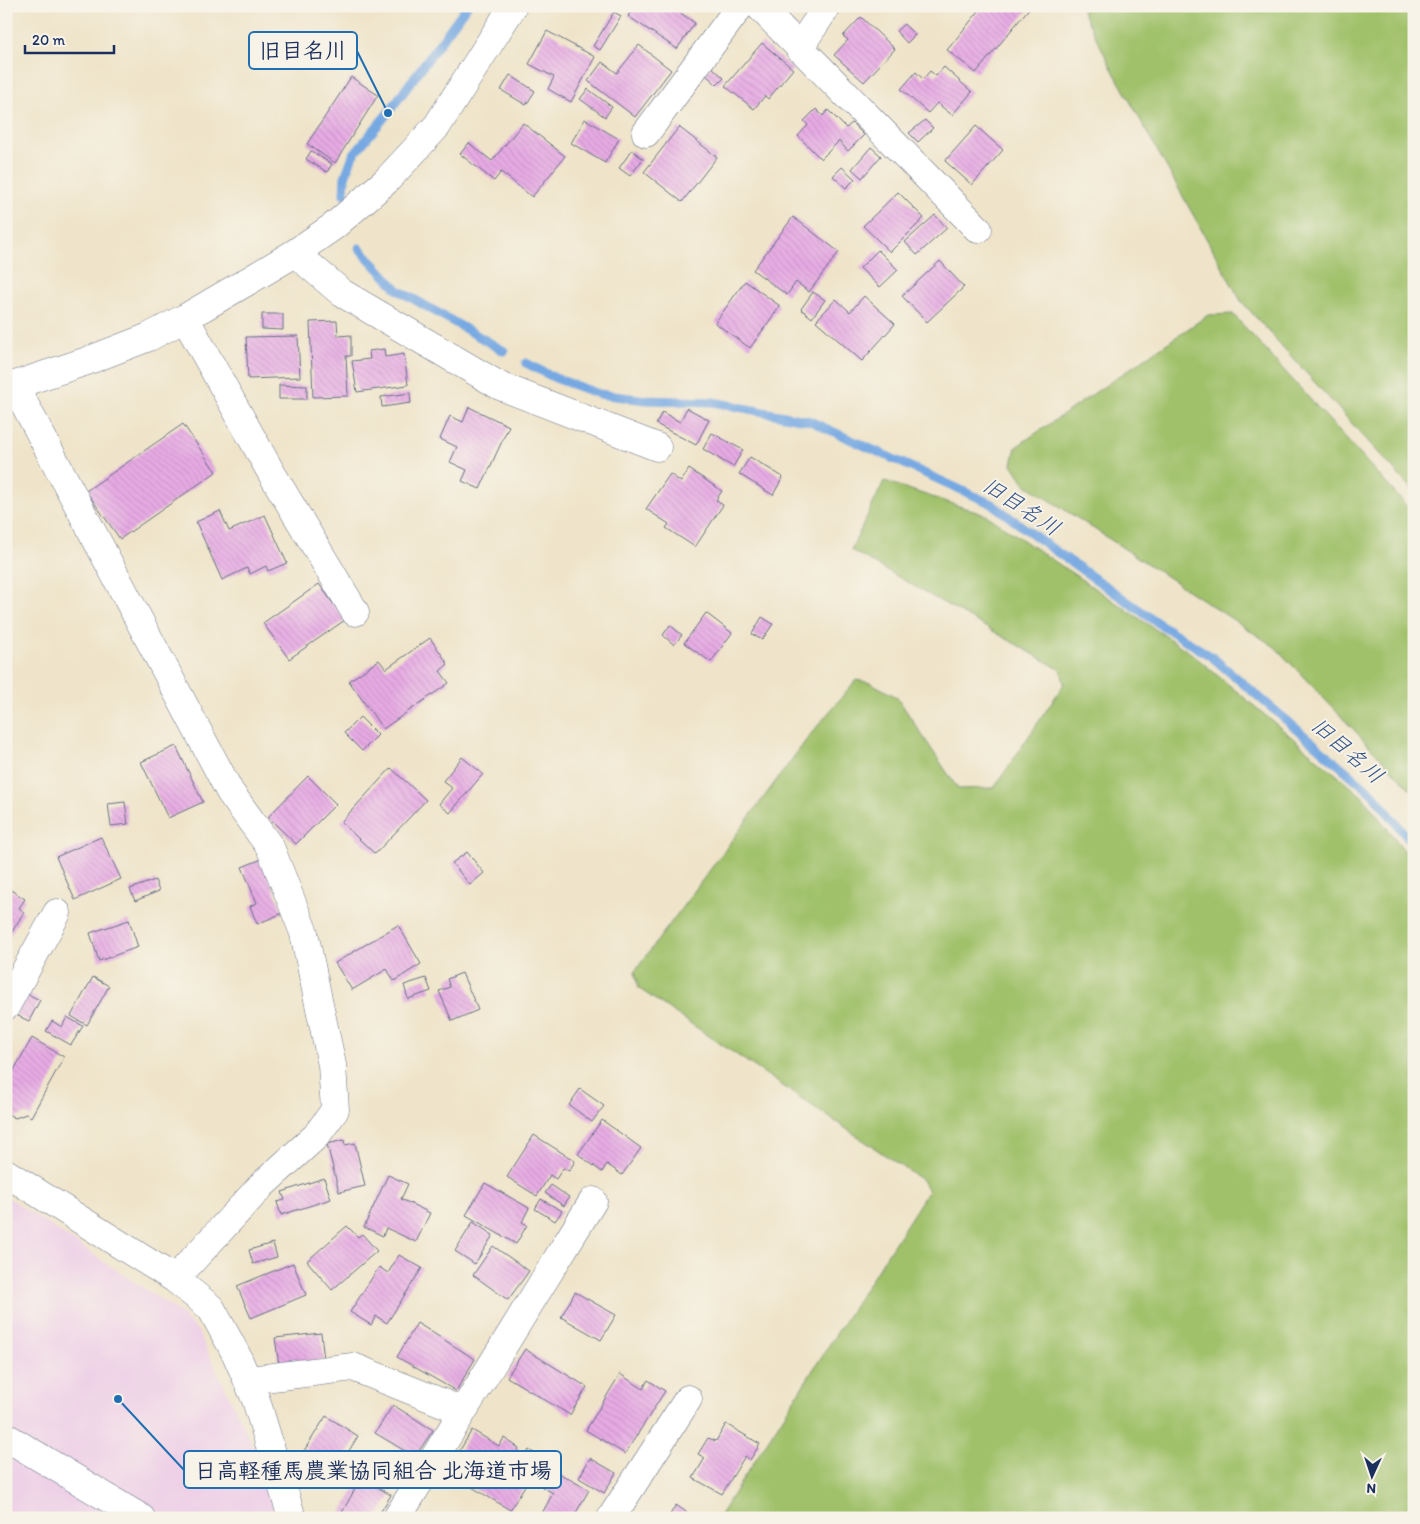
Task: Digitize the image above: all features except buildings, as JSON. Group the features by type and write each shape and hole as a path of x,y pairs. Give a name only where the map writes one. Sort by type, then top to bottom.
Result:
{"street":[{"path":"175,1279 262,1185 316,1136 335,1110 332,1065 304,933 270,847 230,792 11,387 149,337 295,253 334,226 386,181 437,126 513,6"},
{"path":"646,133 740,6"},
{"path":"760,6 799,48 978,228"},
{"path":"799,48 827,6"},
{"path":"295,253 342,293 500,386 657,447"},
{"path":"185,318 272,474 355,612"},
{"path":"6,1006 57,913"},
{"path":"6,1173 175,1279 211,1308 236,1354 256,1400 292,1518"},
{"path":"397,1518 593,1201"},
{"path":"248,1380 353,1367 463,1411"},
{"path":"611,1518 688,1399"},
{"path":"6,1437 141,1518"}],"shaded area":[{"path":"6,1196 179,1312 198,1331 263,1467 275,1518 6,1518"}],"green space":[{"path":"1080,6 1414,6 1414,492 1241,301 1111,67"},
{"path":"1233,314 1414,514 1414,793 1275,647 1025,484 1012,464 1016,447 1208,315"},
{"path":"884,481 986,515 1192,654 1362,796 1414,863 1414,1518 718,1518 928,1191 922,1180 638,988 635,971 810,735 856,680 871,683 897,697 958,789 994,788 1064,684 1061,670 851,550"}],"waterway":[{"name":"旧目名川","path":"344,194 345,177 353,155 388,113 467,6"},
{"name":"旧目名川","path":"359,248 398,290 504,351"},
{"name":"旧目名川","path":"526,363 555,378 599,394 646,400 713,402 810,421 992,504 1155,621 1212,657 1373,794 1414,846"}],"place":[{"name":"旧目名川","path":"388,113"},
{"name":"日高軽種馬農業協同組合 北海道市場","path":"118,1399"}]}
